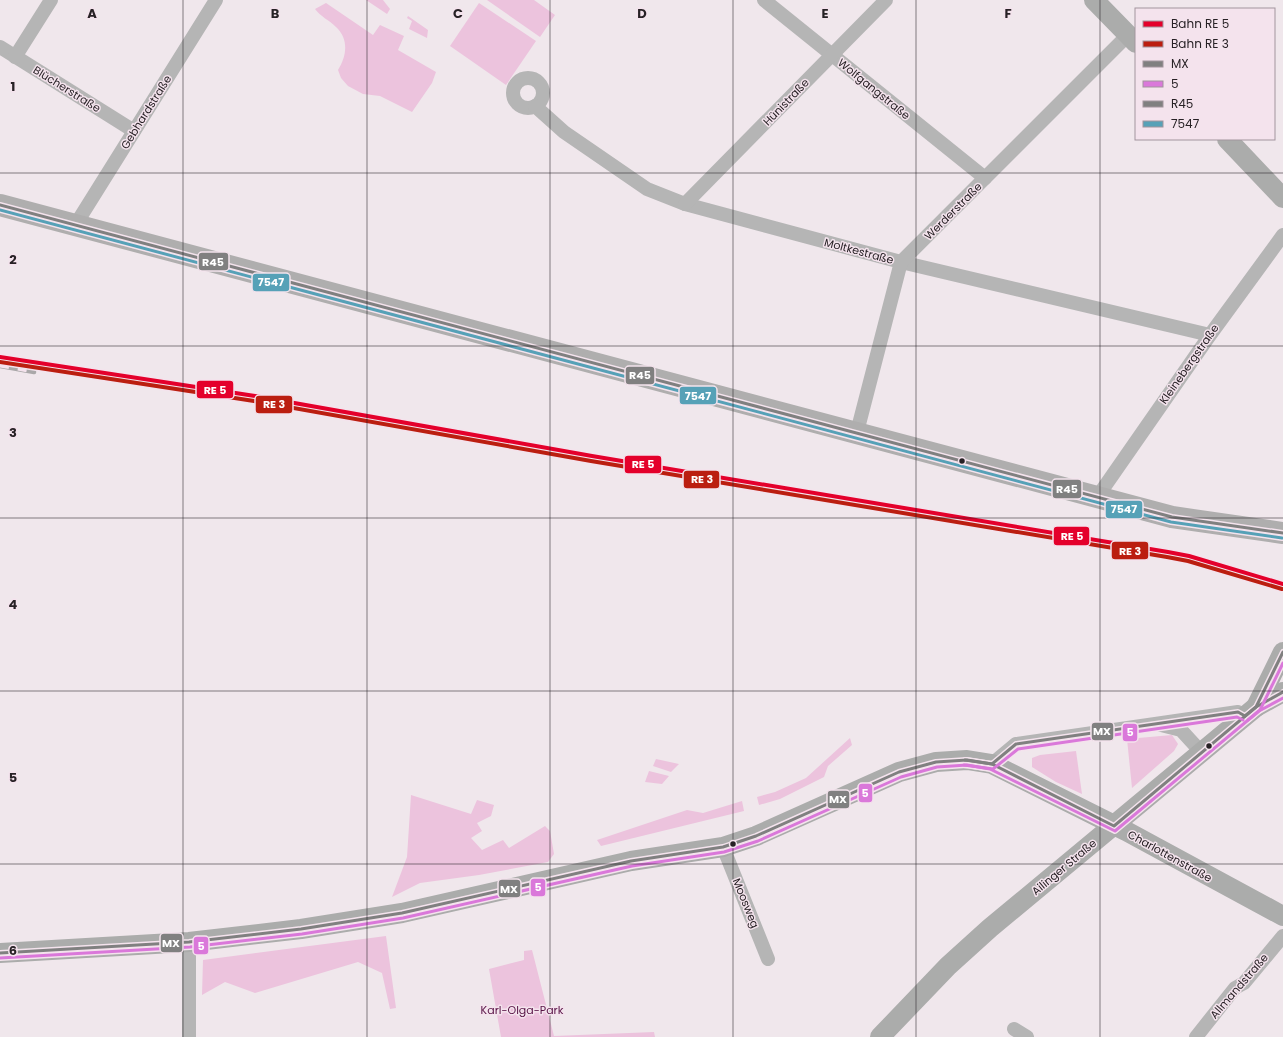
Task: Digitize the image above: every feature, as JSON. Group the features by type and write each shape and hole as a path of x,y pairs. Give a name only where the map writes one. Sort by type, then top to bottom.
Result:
{"main road":[{"path":"0,205 1098,496 1172,517 1283,533"}],"street":[{"path":"15,57 50,0"},
{"name":"Gebhardstraße","path":"76,224 216,0"},
{"name":"Wolfgangstraße","path":"764,0 984,178"},
{"name":"Hünistraße","path":"685,204 886,0"},
{"path":"1094,0 1132,39"},
{"name":"Werderstraße","path":"901,262 984,178 1132,39"},
{"name":"Blücherstraße","path":"0,47 134,131"},
{"name":"Moltkestraße","path":"535,106 564,132 647,189 685,204 901,262 1210,335"},
{"path":"1228,140 1283,198"},
{"name":"Kleinebergstraße","path":"1098,496 1210,335 1282,236"},
{"path":"857,432 901,262"},
{"name":"Ailinger Straße","path":"1251,712 1283,652"},
{"name":"Ailinger Straße","path":"880,1037 948,966 978,939 1251,712 1283,692"},
{"path":"992,764 1016,744 1152,723 1238,712 1251,712"},
{"path":"1152,723 1181,730 1202,753"},
{"name":"Charlottenstraße","path":"0,953 189,942 301,929 402,913 631,861 723,847 756,836 899,772 936,762 967,760 992,764 1114,826 1283,916"},
{"name":"Moosweg","path":"723,847 768,959"},
{"name":"Allmandstraße","path":"1196,1037 1235,988 1244,983 1283,936"},
{"path":"189,942 189,1037"},
{"path":"1014,1029 1027,1037"}],"green space":[{"path":"366,0 383,0 390,9 387,14"},
{"path":"487,0 534,0 555,15 540,37"},
{"path":"326,3 373,35 380,25 404,36 398,50 436,72 432,83 412,112 380,96 363,94 348,86 341,78 338,70 345,53 345,42 336,27 315,9"},
{"path":"479,3 536,41 506,85 450,46"},
{"path":"408,16 428,30 427,38 409,29 412,21 407,18"},
{"path":"1172,735 1178,744 1174,751 1132,788 1127,739"},
{"path":"850,738 852,745 828,766 824,777 780,799 759,805 757,797 775,792 806,778"},
{"path":"1076,751 1082,794 1056,782 1032,767 1032,758 1040,755"},
{"path":"656,759 679,764 671,772 653,766"},
{"path":"649,771 669,776 662,784 645,782"},
{"path":"411,795 471,814 477,800 494,805 491,816 477,823 482,831 471,838 482,850 503,840 509,848 545,826 550,831 554,854 548,862 479,875 420,883 392,897 407,857"},
{"path":"742,801 744,811 601,846 597,840 687,810 703,813"},
{"path":"386,936 396,1008 390,1009 382,973 358,962 255,993 225,982 202,995 203,960"},
{"name":"Karl-Olga-Park","path":"532,950 554,1036 654,1032 655,1037 501,1037 489,969 524,960 524,951"}],"railway":[{"path":"0,366 34,372"}],"transit line":[{"name":"R45","path":"0,205 1172,517 1283,533"},
{"name":"7547","path":"0,210 1171,522 1282,538"},
{"path":"0,357 255,396 592,456 1168,552 1189,556 1283,584"},
{"path":"0,362 254,401 591,461 1167,557 1188,561 1282,589"},
{"name":"MX","path":"1245,716 1256,707 1283,652"},
{"name":"5","path":"1248,720 1260,710 1283,663"},
{"name":"MX","path":"0,953 189,942 301,929 402,913 631,861 723,847 756,836 899,772 936,762 967,760 992,764 1114,826 1256,707 1283,692"},
{"name":"5","path":"0,958 190,947 302,934 403,918 632,866 724,852 758,841 901,777 937,767 967,765 990,769 1115,831 1259,711 1283,698"},
{"name":"MX","path":"965,760 992,764 1016,744 1238,712 1245,716"},
{"name":"5","path":"964,765 993,769 1018,749 1237,717 1243,720"}]}
